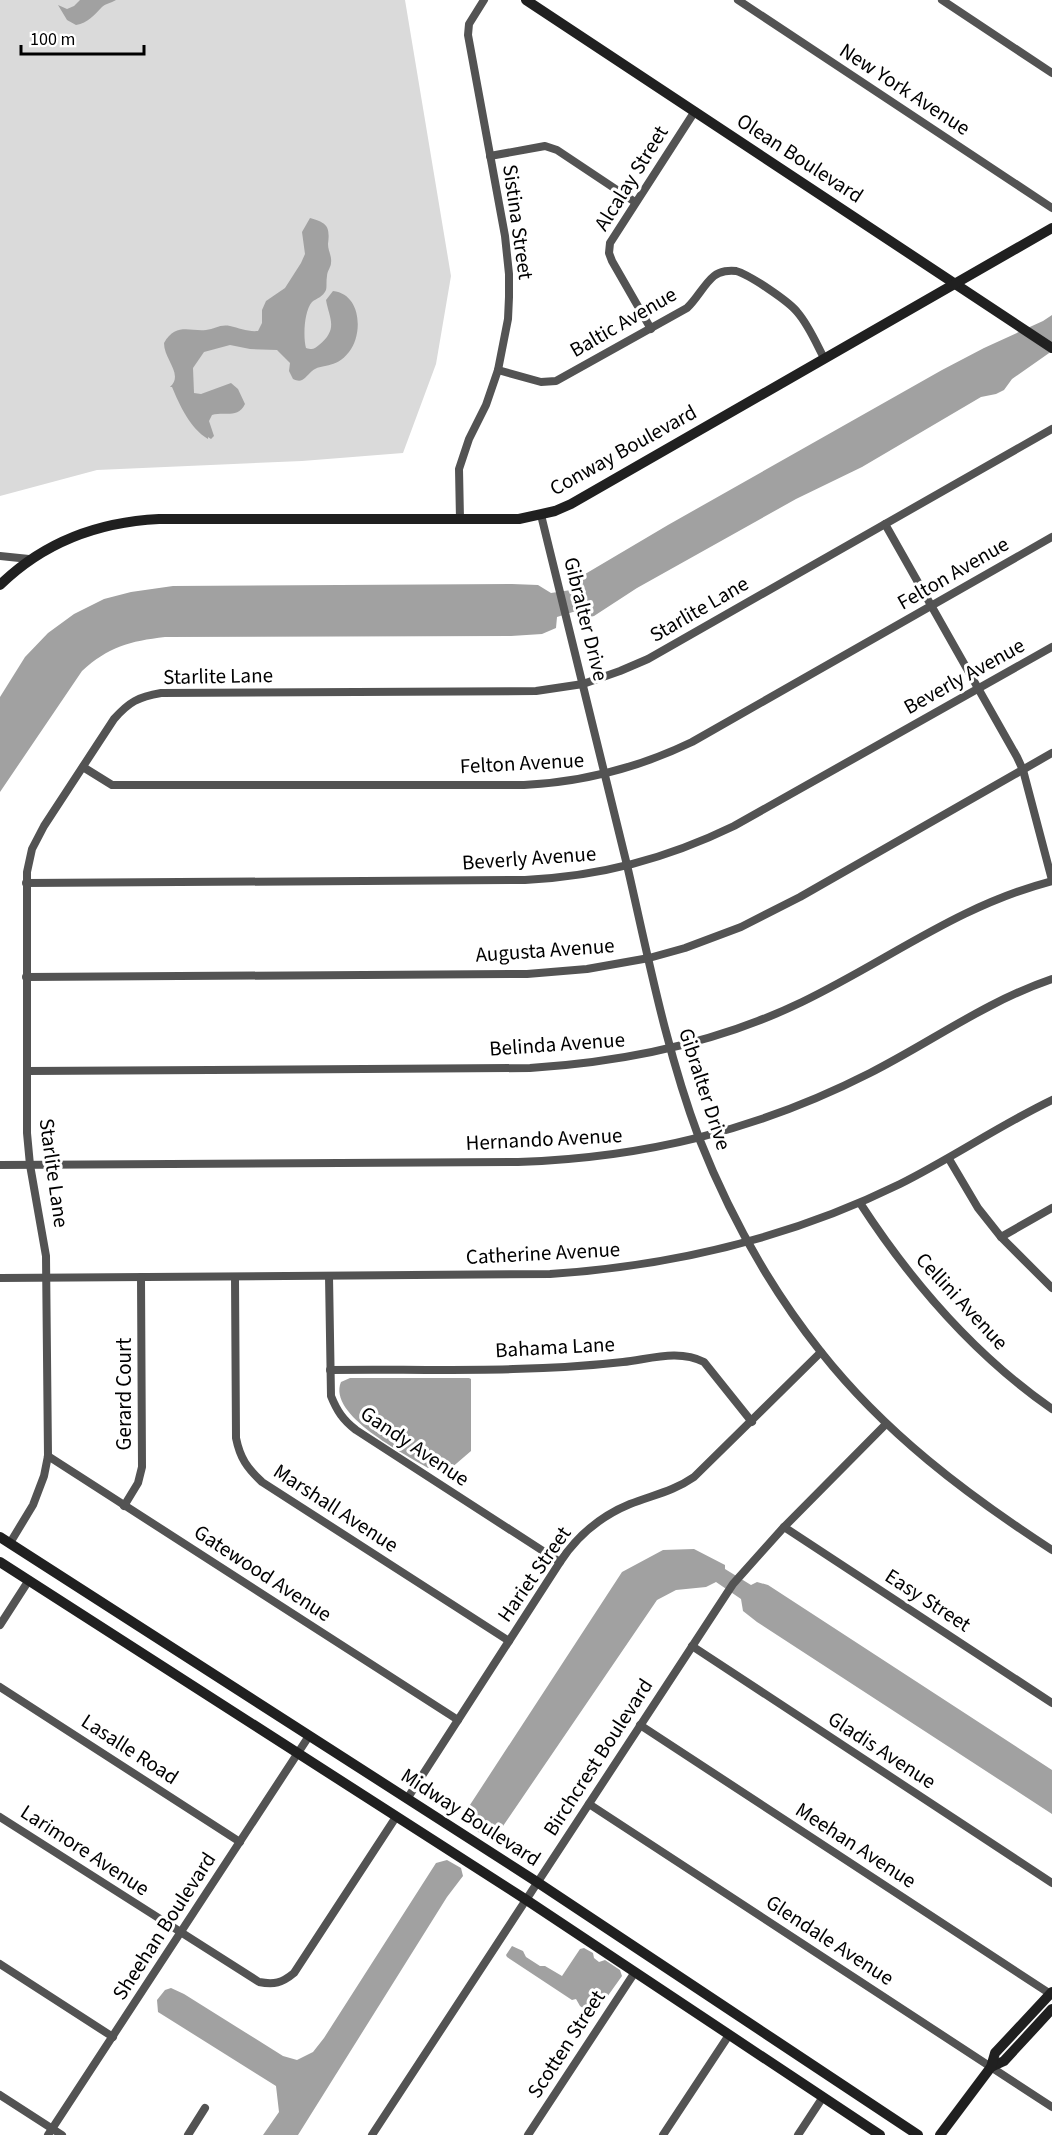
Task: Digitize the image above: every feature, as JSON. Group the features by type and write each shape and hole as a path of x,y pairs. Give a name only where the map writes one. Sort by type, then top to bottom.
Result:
{"street":[{"name":"Sistina Street","path":"460,519 459,469 498,370 508,319 509,274 505,236 468,35 469,24 484,0"},
{"name":"Olean Boulevard","path":"526,0 1052,348"},
{"name":"New York Avenue","path":"738,0 1052,208"},
{"path":"942,0 1052,73"},
{"name":"Alcalay Street","path":"651,329 609,253 610,243 634,202 695,111"},
{"path":"490,156 545,146 557,150 634,202"},
{"name":"Conway Boulevard","path":"0,585 29,559 54,545 80,533 107,525 139,520 519,519 541,515 571,504 1052,228"},
{"name":"Baltic Avenue","path":"498,370 541,382 556,381 687,308 714,275 724,271 735,271 745,275 791,305 800,314 824,358"},
{"name":"Starlite Lane","path":"5,1540 33,1505 44,1476 48,1456 47,1278 44,1235 30,1165 27,1071 26,883 29,860 37,838 114,719 127,705 142,696 161,693 521,692 583,684 648,659 1052,429"},
{"name":"Gibralter Drive","path":"541,515 671,1049 700,1138 722,1190 748,1242 782,1298 821,1352 856,1394 886,1424 961,1488 1052,1550"},
{"path":"885,525 1023,770 1052,881"},
{"name":"Felton Avenue","path":"83,767 112,785 524,785 564,782 605,775 649,761 692,742 1052,537"},
{"path":"0,555 29,559"},
{"name":"Beverly Avenue","path":"26,883 525,880 575,876 627,867 681,850 734,826 1052,647"},
{"name":"Augusta Avenue","path":"26,977 527,974 587,969 649,958 713,938 768,914 1052,753"},
{"name":"Belinda Avenue","path":"27,1071 530,1068 599,1062 671,1049 727,1032 781,1011 833,986 965,912 1008,894 1052,881"},
{"name":"Hernando Avenue","path":"0,1165 545,1161 624,1153 700,1138 776,1115 873,1071 1000,1000 1052,979"},
{"name":"Catherine Avenue","path":"0,1278 529,1274 580,1272 656,1263 748,1242 860,1203 949,1159 1052,1100"},
{"path":"949,1159 978,1208 1001,1237 1052,1288"},
{"name":"Cellini Avenue","path":"860,1203 923,1291 956,1327 1009,1376 1052,1409"},
{"path":"1001,1237 1052,1208"},
{"name":"Gandy Avenue","path":"329,1276 331,1396 344,1421 560,1562"},
{"name":"Gerard Court","path":"124,1506 138,1483 142,1467 141,1277"},
{"name":"Marshall Avenue","path":"235,1277 236,1438 240,1454 248,1469 262,1482 509,1641"},
{"name":"Hariet Street","path":"407,1799 560,1562 579,1538 606,1516 631,1503 671,1490 694,1477 821,1352"},
{"name":"Bahama Lane","path":"330,1370 554,1368 678,1355 693,1356 704,1362 752,1422"},
{"name":"Birchcrest Boulevard","path":"372,2135 723,1599 746,1569 784,1527 886,1424"},
{"name":"Gatewood Avenue","path":"48,1456 458,1720"},
{"name":"Easy Street","path":"784,1527 1052,1703"},
{"name":"Midway Boulevard","path":"5,1540 537,1882 918,2135"},
{"name":"Midway Boulevard","path":"0,1562 525,1899 880,2135"},
{"path":"0,1625 29,1580"},
{"name":"Gladis Avenue","path":"692,1646 1052,1883"},
{"name":"Lasalle Road","path":"0,1687 240,1842"},
{"name":"Meehan Avenue","path":"640,1725 1051,1994"},
{"name":"Sheehan Boulevard","path":"50,2132 309,1736"},
{"name":"Glendale Avenue","path":"589,1804 1052,2107"},
{"name":"Larimore Avenue","path":"0,1817 181,1933"},
{"path":"181,1933 259,1982 272,1985 284,1981 294,1973 396,1817"},
{"path":"0,1964 113,2037"},
{"name":"Scotten Street","path":"528,2135 635,1972"},
{"path":"940,2135 992,2067 995,2053 1051,1994"},
{"path":"992,2067 1004,2061 1052,2009"},
{"path":"663,2135 729,2035"},
{"path":"0,2095 50,2132 62,2135"},
{"path":"798,2135 823,2097"},
{"path":"188,2135 205,2108"}],"shaded area":[{"path":"0,0 405,0 451,276 436,364 403,453 302,461 97,470 0,496"},
{"path":"80,0 116,0 103,6 87,21 76,25 67,20 58,5 67,9"},
{"path":"310,218 324,224 328,230 331,265 327,274 326,290 322,296 312,302 307,311 304,331 306,348 316,347 329,334 331,323 326,300 333,291 350,299 354,307 358,326 354,345 344,358 312,371 299,381 293,379 289,371 290,363 277,350 250,349 230,345 204,352 193,368 194,393 201,394 231,383 238,389 245,404 235,413 212,415 209,421 214,436 208,439 191,423 170,387 175,377 164,343 174,332 184,329 206,330 226,326 258,331 262,323 262,310 266,301 285,288 301,263 305,254 302,232"},
{"path":"1052,315 1052,351 1012,379 1004,390 981,397 862,467 796,499 637,588 594,616 586,618 576,611 557,617 556,628 542,634 511,636 165,637 130,643 101,656 82,671 0,792 0,697 25,657 48,633 74,614 104,599 131,592 173,586 512,584 538,585 551,593 571,590 575,580 668,525 942,370"},
{"path":"350,1378 471,1379 471,1451 450,1469 440,1466 428,1468 403,1453 371,1432 345,1407 340,1395 341,1382"},
{"path":"694,1549 725,1565 725,1569 751,1585 757,1582 768,1585 1052,1770 1052,1814 757,1622 743,1611 741,1599 716,1582 706,1587 676,1590 657,1600 501,1829 483,1835 472,1828 466,1811 622,1572 663,1550"},
{"path":"447,1860 461,1868 463,1876 447,1897 298,2135 263,2135 279,2112 276,2086 158,2012 157,2000 165,1990 171,1988 283,2056 297,2060 313,2052 324,2038 436,1863"},
{"path":"512,1946 523,1951 526,1957 540,1966 545,1966 562,1976 580,1949 584,1948 593,1953 594,1958 599,1962 605,1960 620,1970 622,1976 597,2011 590,2013 580,2006 576,1999 572,2000 507,1957"}]}
